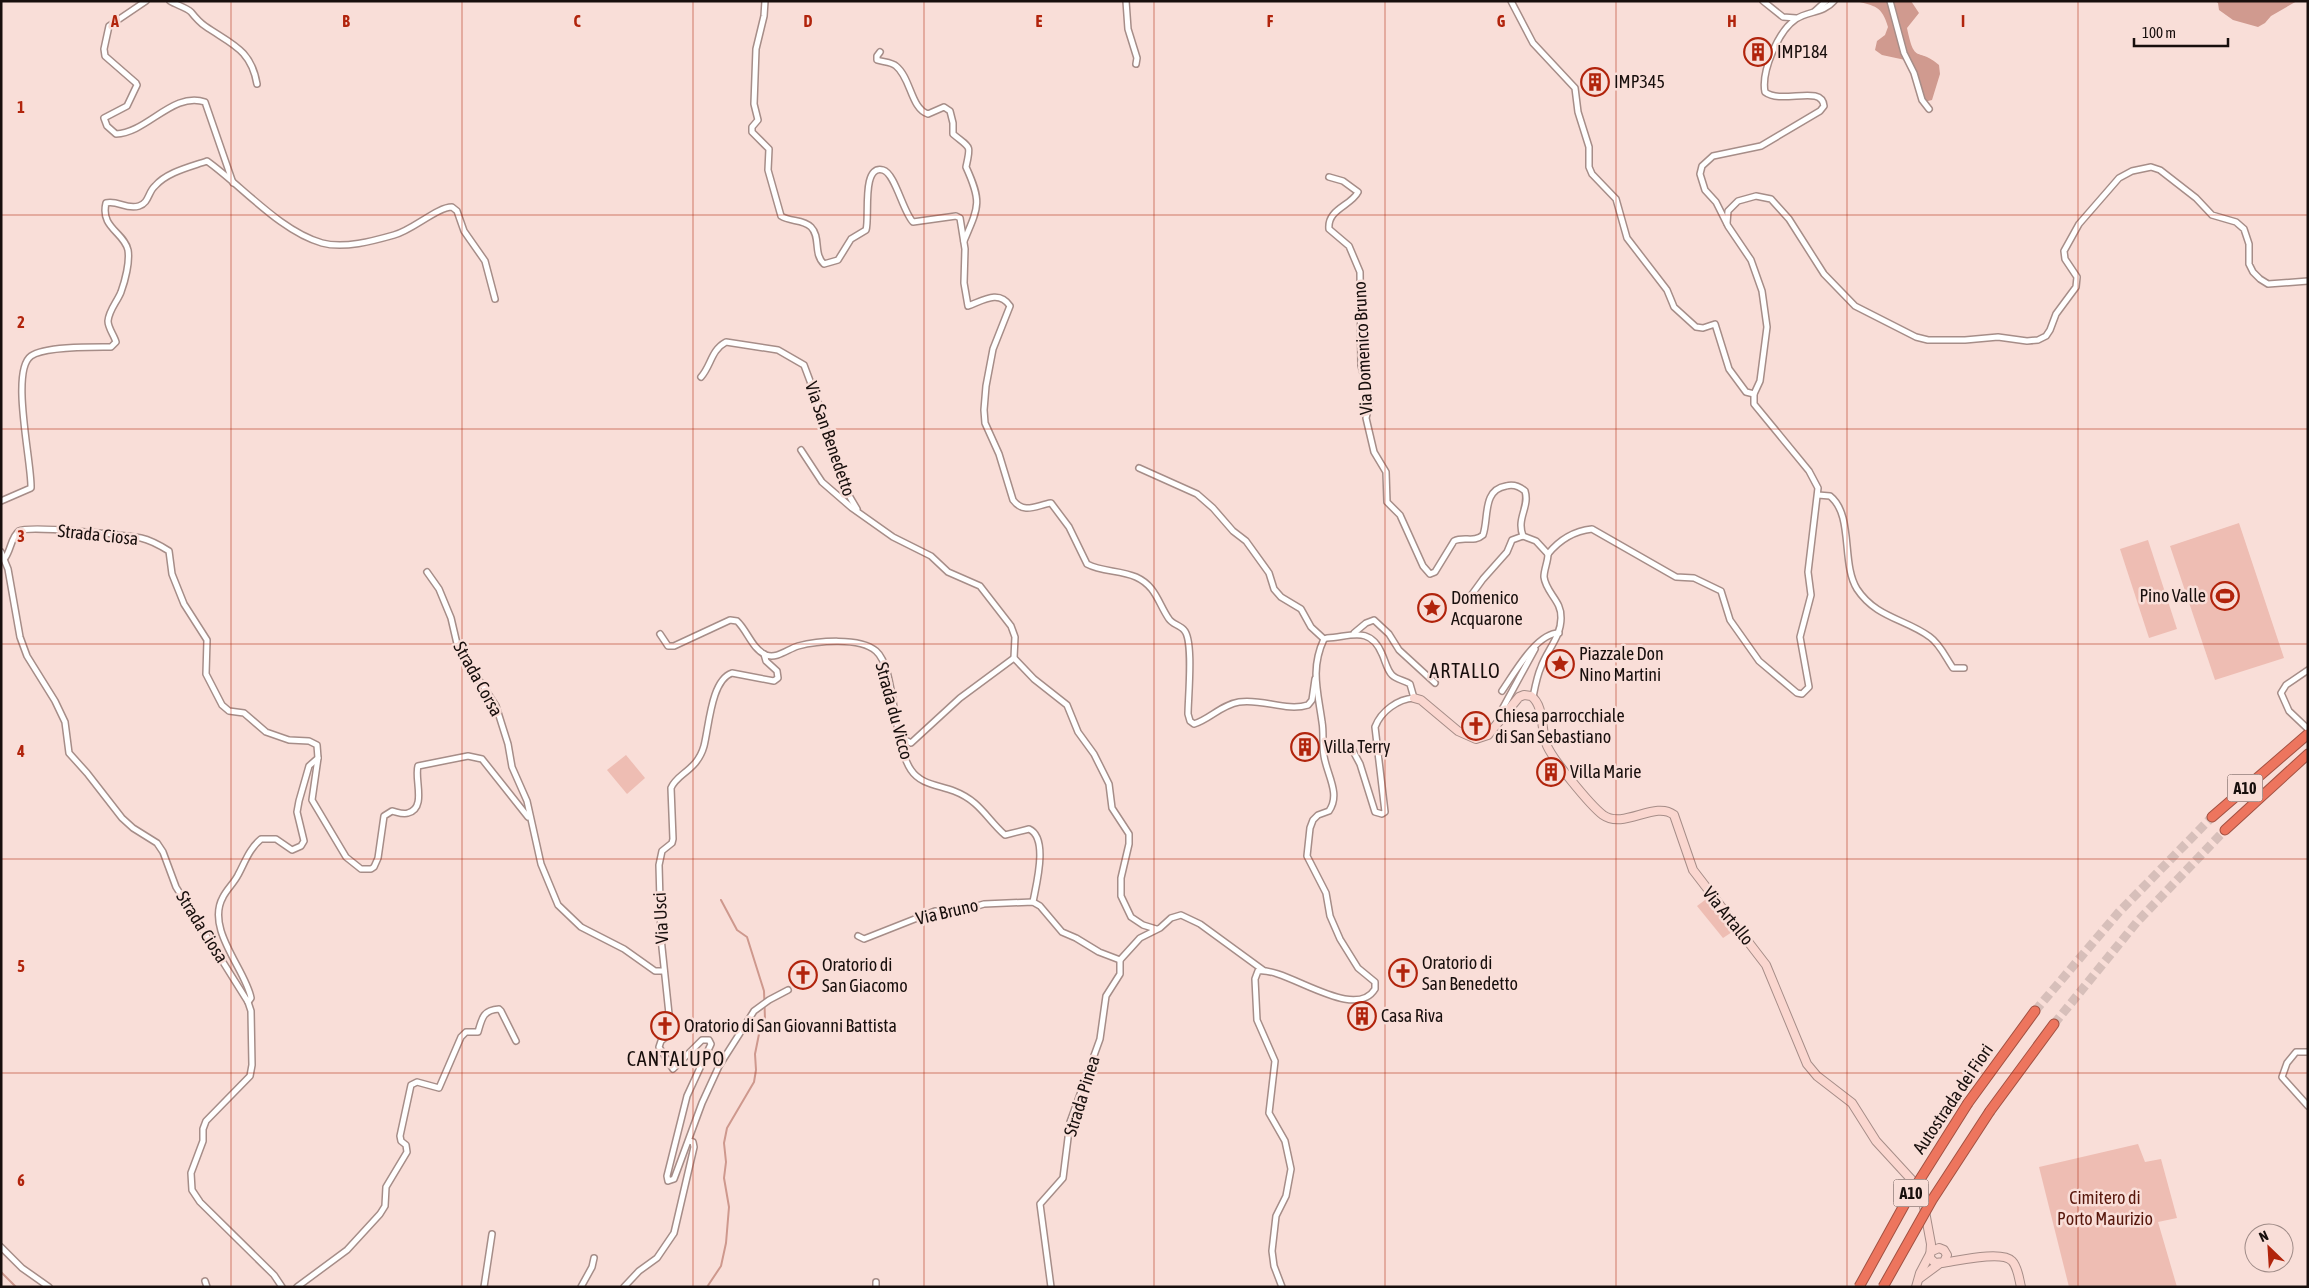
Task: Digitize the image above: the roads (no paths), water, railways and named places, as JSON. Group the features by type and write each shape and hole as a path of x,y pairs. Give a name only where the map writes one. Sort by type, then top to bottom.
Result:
{"highway":[{"name":"A10","path":"2212,817 2308,734"},
{"name":"A10","path":"2225,830 2308,754"},
{"name":"Autostrada dei Fiori","path":"1860,1287 1907,1200 1968,1103 2036,1011"},
{"name":"A10","path":"1884,1287 1932,1200 1990,1111 2054,1024"}],"street":[{"path":"146,1 109,26 104,49 105,56 136,82 137,85 127,106 104,118 106,126 116,134 126,133 144,126 155,115 183,102 204,102 233,183"},
{"path":"170,1 190,12 202,24 223,35 234,45 252,64 257,84"},
{"path":"765,1 764,16 756,49 754,104 758,120 752,127 752,132 769,149 768,170 781,216 806,223 812,227 815,233 820,260 824,264 838,260 855,235 866,230 869,177 872,172 880,170 889,174 907,214 913,222 956,216 962,222 964,283 968,306 986,298 996,297 1006,301 1010,306 993,349 986,386 984,410 985,423 1000,454 1013,500 1016,505 1029,508 1051,503 1069,528 1087,564 1129,575 1143,582 1160,600 1169,619 1184,629 1188,637 1188,714 1190,721 1194,724 1227,705 1239,702 1258,702 1285,707 1308,705 1312,700 1324,639"},
{"path":"1126,1 1126,14 1137,58 1136,64"},
{"path":"1511,1 1533,43 1575,88 1578,112 1589,147 1589,167 1597,183 1613,195 1627,238 1663,285 1674,307 1696,327 1703,328 1715,324 1729,369 1746,392 1754,394"},
{"path":"1763,1 1783,17 1796,18 1821,10 1834,1"},
{"path":"1811,14 1826,1"},
{"path":"1890,1 1904,53 1914,73 1922,100 1929,109"},
{"path":"1353,751 1360,764 1375,812 1382,814 1385,812 1375,727 1386,712 1398,702 1414,698 1421,700 1458,731 1473,739 1486,736 1519,698 1527,695 1533,697 1541,666 1559,633 1561,611 1556,600 1548,590 1544,577 1548,554 1555,546 1572,534 1592,529 1676,576 1694,578 1716,587 1723,596 1730,620 1759,661 1797,693 1802,694 1807,691 1810,681 1800,637 1811,595 1808,572 1818,495 1814,478 1754,404 1754,394 1760,381 1767,336 1762,291 1751,260 1701,181 1702,166 1707,160 1718,154 1761,146 1814,116 1824,106 1822,98 1811,94 1790,98 1765,92 1764,79 1777,40 1796,18"},
{"path":"880,52 877,56 878,60 896,66 907,80 914,100 924,112 928,114 944,107 950,111 953,134 962,140 970,150 970,158 966,167 974,184 978,204 964,241"},
{"path":"1,501 31,488 32,471 22,411 22,368 31,356 63,348 111,347 116,342 108,323 110,314 121,292 128,250 108,223 104,211 106,203 114,201 128,208 141,206 148,200 153,187 162,179 206,161 249,194 276,219 322,243 356,243 406,232 442,208 452,207 457,211 464,230 485,261 495,299"},
{"path":"1728,226 1728,211 1738,201 1756,196 1771,199 1789,219 1824,274 1855,306 1867,314 1899,330 1928,340 1965,340 1998,337 2028,341 2038,340 2046,336 2056,314 2076,287 2077,277 2065,259 2064,251 2079,224 2119,178 2132,171 2151,167 2160,170 2196,198 2212,214 2236,222 2244,230 2249,244 2249,264 2253,272 2260,279 2268,284 2308,281"},
{"name":"Via Domenico Bruno","path":"1329,177 1348,184 1358,192 1351,201 1337,210 1330,222 1329,229 1349,246 1360,272 1361,365 1370,402 1366,418 1374,452 1386,472 1387,502 1400,515 1422,566 1430,574 1435,572 1454,541 1459,539 1475,540 1482,535 1488,504 1493,494 1502,487 1514,486 1525,490 1526,498 1520,520 1523,536"},
{"name":"Via San Benedetto","path":"701,377 708,367 714,351 726,342 778,350 802,364 807,372 819,405 834,461 846,494 863,516"},
{"name":"Via San Benedetto","path":"801,450 822,482 863,516 893,537 932,556 948,572 980,586 1011,626 1015,637 1014,658"},
{"path":"1139,468 1197,494 1213,508 1233,531 1246,541 1269,573 1274,589 1281,597 1301,609 1311,626 1324,639"},
{"path":"1818,495 1830,496 1841,507 1849,548 1849,562 1858,590 1888,617 1916,628 1933,639 1953,668 1964,668"},
{"name":"Strada Ciosa","path":"5,558 16,534 24,529 76,531 142,538 169,551 172,574 184,604 207,640 206,674 225,709 244,713 266,732 289,740 313,742 319,750 318,758"},
{"path":"1467,601 1483,578 1507,552 1512,540 1523,536 1536,541 1548,554"},
{"name":"Strada Ciosa","path":"1,552 5,558 20,638 27,656 55,701 65,722 68,753 87,773 122,818 133,828 157,843 163,852 176,887 248,1002 251,1011 251,1072 246,1082 204,1125 203,1141 191,1173 191,1186 200,1202 274,1275 282,1287"},
{"name":"Strada Corsa","path":"427,572 439,589 450,618 458,648 496,706 508,744 512,767 527,801 540,864 552,892 565,914 581,927 624,949 653,970 664,971"},
{"path":"660,634 668,646 674,646 730,620 737,620 747,631 753,644 764,654"},
{"path":"1353,633 1366,623 1374,620 1389,634 1400,650 1435,682"},
{"path":"1324,639 1353,633 1366,636 1380,650 1390,673 1410,684 1414,698"},
{"path":"1496,725 1499,714 1535,648 1545,636 1559,633"},
{"name":"Strada du Vicco","path":"764,654 776,656 798,646 826,642 856,643 875,650 886,670 898,736 910,770 919,780 971,799 982,808 995,826 1005,835 1029,829 1037,836 1040,851 1033,902"},
{"path":"1502,692 1527,653 1535,648"},
{"name":"Via Usci","path":"689,1141 674,1179 668,1181 666,1176 687,1096 711,1044 709,1040 702,1040 673,1068 659,1047 661,1041 671,1033 664,971 659,866 662,851 672,843 673,838 671,788 673,783 692,769 703,749 714,698 722,678 732,673 774,681 778,678 778,673 766,661 764,654"},
{"path":"898,736 911,743 960,698 1014,658 1034,679 1067,705 1081,736 1094,754 1109,784 1112,808 1128,834 1129,844 1120,888 1122,896 1131,917 1143,925 1156,929"},
{"path":"2308,670 2286,685 2281,692 2289,711 2308,730"},
{"path":"1033,902 1040,906 1062,932 1099,952 1120,960 1140,938 1160,928 1171,918 1181,915 1200,924 1264,970 1276,973 1321,993 1343,999 1366,996 1376,988 1375,982 1358,968 1340,939 1330,916 1326,893 1307,856 1310,828 1313,820 1318,815 1329,812 1334,801 1333,789 1324,758 1322,722 1315,679"},
{"name":"Via Artallo","path":"1533,697 1540,711 1549,751 1569,778 1601,813 1615,819 1667,811 1676,817 1693,870 1766,965 1807,1064 1817,1076 1852,1103 1876,1140 1921,1190 1929,1236 1934,1251 1932,1261 1940,1264"},
{"name":"Strada Corsa","path":"318,758 312,800 346,856 361,869 371,869 377,862 384,816 392,811 407,814 416,805 420,786 417,772 418,766 468,756 478,756 529,818"},
{"path":"248,1002 251,998 249,990 229,953 220,924 220,908 223,897 239,873 250,851 261,839 276,839 292,850 301,846 304,841 297,812 299,801 310,764 318,758"},
{"name":"Via Bruno","path":"858,936 864,939 936,911 956,912 984,904 1010,901 1033,902"},
{"name":"Strada Pinea","path":"1051,1287 1040,1204 1063,1178 1070,1122 1100,1039 1106,996 1120,974 1120,960"},
{"path":"1264,970 1258,971 1255,979 1257,1020 1275,1061 1270,1113 1285,1141 1291,1169 1286,1196 1276,1216 1272,1250 1274,1266 1282,1287"},
{"path":"624,1287 639,1271 658,1258 674,1233 694,1147 692,1142 689,1141 712,1078 749,1018 762,1004 788,990"},
{"path":"297,1287 347,1250 385,1206 386,1187 406,1152 406,1145 401,1141 400,1136 411,1085 417,1082 439,1088 461,1037 466,1032 478,1032 483,1015 486,1012 499,1009 516,1040"},
{"path":"2308,1052 2296,1052 2282,1073 2284,1082 2308,1106"},
{"path":"484,1287 492,1234"},
{"path":"1,1247 22,1268 49,1287"},
{"path":"1917,1283 1934,1251 1946,1252 1967,1260"},
{"path":"1917,1283 1946,1260 1946,1252"},
{"path":"1940,1264 1996,1256 2007,1257 2013,1262 2021,1287"},
{"path":"581,1287 592,1267 594,1258"},
{"path":"205,1281 207,1287"}],"waterway":[{"path":"707,1287 721,1266 726,1243 729,1207 724,1178 726,1162 724,1143 727,1128 754,1082 756,1070 755,1054 760,1029 765,1019 764,991 747,937 737,930 721,900"},
{"path":"1,1272 16,1287"}],"tunnel":[{"path":"2035,1011 2119,912 2212,817"},
{"path":"2054,1024 2137,922 2225,830"}],"place":[{"name":"IMP184","path":"1758,52"},
{"name":"IMP345","path":"1595,82"},
{"name":"Pino Valle","path":"2225,596"},
{"name":"Domenico Acquarone","path":"1432,608"},
{"name":"Piazzale Don Nino Martini","path":"1560,664"},
{"name":"Chiesa parrocchiale di San Sebastiano","path":"1476,726"},
{"name":"Villa Terry","path":"1305,747"},
{"name":"Villa Marie","path":"1551,772"},
{"name":"Oratorio di San Benedetto","path":"1403,973"},
{"name":"Oratorio di San Giacomo","path":"803,975"},
{"name":"Casa Riva","path":"1362,1016"},
{"name":"Oratorio di San Giovanni Battista","path":"665,1026"}],"district":[{"name":"ARTALLO","path":"1465,671"},
{"name":"CANTALUPO","path":"676,1059"}],"park label":[{"name":"Cimitero di Porto Maurizio","path":"2105,1208"}]}
